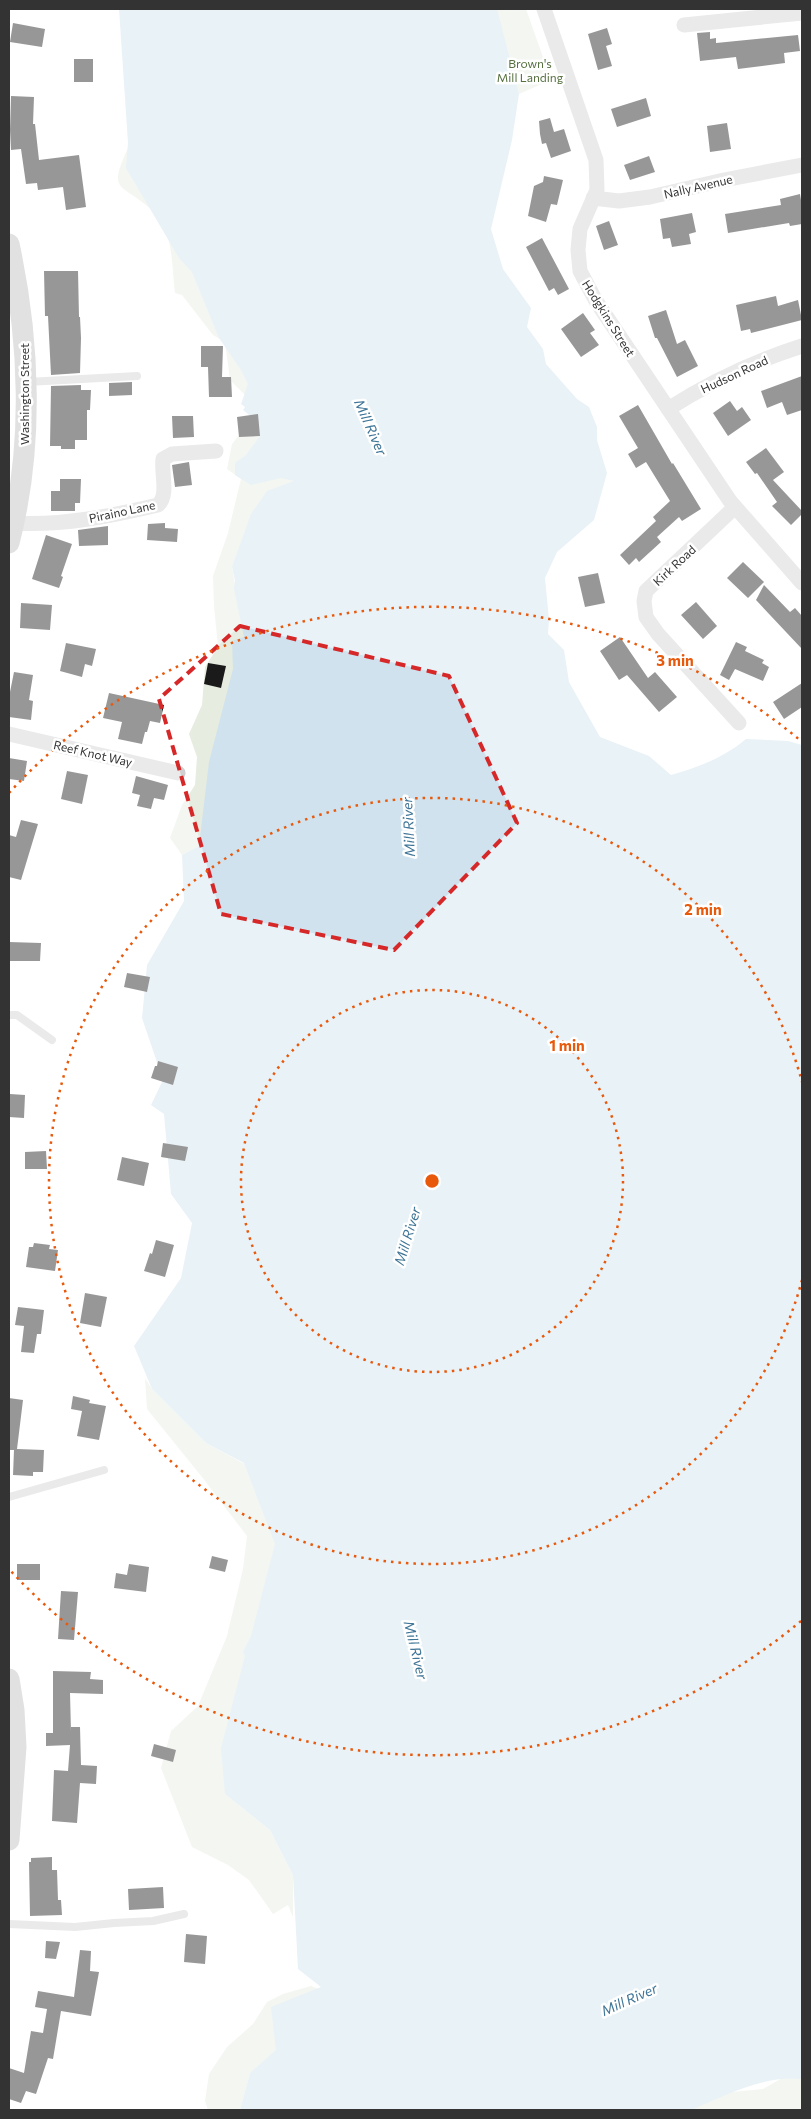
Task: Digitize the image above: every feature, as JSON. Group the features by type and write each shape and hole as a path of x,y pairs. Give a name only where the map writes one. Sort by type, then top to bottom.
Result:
{"main road":[{"name":"Washington Street","path":"9,244 21,305 25,382 22,478 13,514 9,544"},
{"path":"9,1679 14,1710 16,1747 9,1840"}],"street":[{"name":"Hodgkins Street","path":"544,9 596,160 597,190 580,229 578,250 580,271 596,300 735,507 802,583"},
{"path":"684,25 802,13"},
{"name":"Nally Avenue","path":"593,198 619,201 650,197 802,165"},
{"name":"Hudson Road","path":"668,409 723,377 802,346"},
{"name":"Piraino Lane","path":"13,514 31,524 77,520 158,505 163,500 164,495 161,471 162,460 172,454 216,451"},
{"name":"Kirk Road","path":"735,507 646,591 644,602 646,617 658,634 739,723"},
{"name":"Reef Knot Way","path":"9,734 178,773"}],"lane":[{"path":"25,382 136,376"},
{"path":"9,1015 17,1015 52,1040"},
{"path":"9,1497 104,1470"},
{"path":"9,1924 74,1927 153,1921 184,1914"}],"highlighted area":[{"path":"240,626 449,676 517,823 394,950 221,914 159,699"}],"green space":[{"name":"Brown's Mill Landing","path":"455,9 526,9 551,80 519,94 515,81 513,109 507,139 487,181 482,199 489,239 501,278 518,316 547,370 516,334 501,310 495,294 467,260 462,247 462,232 471,203 472,188 462,159 462,141 468,132 490,114 493,109 494,96 479,59 480,37"},
{"path":"128,148 263,365 246,396 230,380 225,342 213,335 182,295 175,293 172,256 166,229 161,220 152,210 120,186 118,180 119,173"},
{"path":"254,416 266,428 278,467 295,482 232,567 248,638 201,845 182,855 170,838 182,805 195,785 197,757 189,734 202,705 205,667 218,647 213,576 228,533 241,479 227,469 232,444"},
{"path":"145,1378 152,1389 206,1443 252,1468 283,1511 225,1794 270,1830 293,1875 293,1917 288,1905 273,1914 249,1880 228,1865 192,1847 161,1768 171,1731 198,1706 227,1636 243,1569 247,1536 147,1409"},
{"path":"311,1986 329,1993 334,2023 250,2073 240,2110 208,2110 205,2101 209,2074 227,2047 253,2024 267,2002 283,1994"},
{"path":"802,2076 802,2110 666,2110 732,2092 763,2089 784,2077"}],"water":[{"name":"Mill River","path":"119,9 497,9 519,94 512,140 491,229 503,269 531,308 527,327 543,349 546,364 577,399 589,407 597,427 597,440 607,473 594,520 557,552 545,578 549,620 548,634 564,650 569,682 600,737 649,756 671,775 710,761 746,739 788,741 802,745 802,2079 774,2080 759,2083 691,2110 240,2110 250,2073 276,2050 271,2007 321,1987 298,1969 293,1875 270,1830 225,1794 221,1748 245,1656 243,1652 251,1636 275,1544 244,1463 206,1443 152,1389 134,1346 181,1278 192,1223 171,1194 164,1114 151,1105 163,1080 142,1018 147,965 184,901 182,855 199,846 209,762 233,669 232,641 244,637 234,589 235,581 232,567 251,514 267,491 294,481 281,478 251,485 235,475 235,463 246,455 260,436 259,423 243,410 245,407 241,404 248,384 241,370 219,338 192,272 179,258 126,168 128,143"}],"building":[{"path":"13,23 45,29 42,47 10,42"},
{"path":"607,28 612,44 606,46 612,66 598,70 588,34"},
{"path":"710,32 710,39 716,38 716,43 798,35 800,51 784,53 785,63 738,69 736,57 700,61 697,33"},
{"path":"74,59 93,59 93,82 74,82"},
{"path":"11,96 34,97 33,124 35,124 39,160 79,155 86,207 66,210 63,187 38,190 37,183 26,184 21,149 11,150"},
{"path":"646,98 651,116 617,127 611,109"},
{"path":"550,118 554,132 564,129 571,151 551,158 546,143 542,144 539,121"},
{"path":"727,123 731,149 710,152 707,126"},
{"path":"649,156 655,172 630,180 624,165"},
{"path":"544,176 563,180 557,205 551,204 546,222 528,216 534,186 543,182"},
{"path":"800,194 802,224 790,226 789,223 728,233 725,214 781,205 780,199"},
{"path":"692,213 696,232 689,234 691,244 672,247 670,238 663,239 660,219"},
{"path":"609,221 618,245 604,250 596,226"},
{"path":"542,238 569,289 558,295 554,288 549,291 526,247"},
{"path":"44,271 78,271 81,338 80,373 51,375 48,316 45,316"},
{"path":"776,296 778,306 798,300 802,320 751,333 750,329 741,331 736,305"},
{"path":"666,310 677,344 685,340 698,366 677,377 657,338 655,338 648,316"},
{"path":"583,313 595,330 590,333 599,345 581,357 561,329"},
{"path":"201,346 223,346 222,377 231,377 232,397 209,397 208,367 201,367"},
{"path":"802,376 802,410 787,415 782,402 767,408 761,391"},
{"path":"132,382 132,395 109,396 109,383"},
{"path":"81,385 81,390 91,390 90,410 87,410 87,440 75,440 75,449 61,449 61,446 50,446 51,386"},
{"path":"730,401 737,411 742,407 751,420 728,436 713,413"},
{"path":"638,405 701,509 682,521 679,517 657,537 661,542 639,562 636,558 629,565 620,555 656,521 653,517 670,501 646,462 636,468 628,454 638,448 619,416"},
{"path":"258,414 260,436 239,437 237,417"},
{"path":"172,416 193,416 194,437 173,438"},
{"path":"766,448 784,472 773,480 802,511 802,514 791,525 772,506 777,502 757,473 755,474 746,462"},
{"path":"189,462 192,485 175,487 172,465"},
{"path":"60,479 81,479 80,503 75,503 75,511 51,511 51,491 60,491"},
{"path":"165,523 165,528 178,529 177,542 147,540 148,524"},
{"path":"108,526 108,545 79,546 78,530"},
{"path":"46,535 72,544 59,588 32,579"},
{"path":"743,562 764,582 748,598 727,578"},
{"path":"598,573 605,603 585,607 578,577"},
{"path":"764,585 790,612 795,608 802,616 802,649 756,600"},
{"path":"696,602 717,626 703,639 681,615"},
{"path":"21,603 52,605 50,630 20,628"},
{"path":"620,637 648,678 655,672 677,697 659,712 627,675 619,680 600,651"},
{"path":"736,642 747,647 745,651 764,660 762,663 769,667 763,681 735,669 729,680 720,675"},
{"path":"66,643 96,649 92,666 85,664 82,677 60,671"},
{"path":"208,663 226,666 221,688 204,684"},
{"path":"14,672 33,675 29,700 33,701 31,720 9,717 9,697"},
{"path":"802,683 802,707 784,719 773,702"},
{"path":"109,693 164,705 160,723 150,721 142,744 118,739 122,722 103,718"},
{"path":"9,758 27,761 24,781 9,779"},
{"path":"67,771 88,775 82,804 61,799"},
{"path":"136,776 168,785 164,800 154,798 151,809 137,806 140,795 132,793"},
{"path":"21,820 38,824 21,880 9,877 9,835 16,837"},
{"path":"9,942 41,943 40,961 9,961"},
{"path":"127,973 150,977 147,992 124,987"},
{"path":"158,1061 178,1067 173,1085 151,1078"},
{"path":"10,1094 25,1095 24,1118 9,1117"},
{"path":"163,1143 188,1147 185,1161 161,1157"},
{"path":"46,1151 47,1169 25,1169 25,1152"},
{"path":"122,1157 149,1163 144,1186 117,1180"},
{"path":"156,1240 174,1245 165,1277 144,1271"},
{"path":"34,1243 50,1245 49,1249 58,1250 55,1271 26,1267 29,1247 33,1247"},
{"path":"85,1293 107,1297 101,1327 80,1323"},
{"path":"18,1307 44,1310 41,1334 37,1334 34,1353 21,1352 24,1326 15,1325"},
{"path":"73,1396 90,1400 89,1403 106,1406 99,1440 77,1436 82,1411 71,1409"},
{"path":"9,1398 23,1400 17,1449 44,1450 43,1472 33,1472 33,1476 13,1475 14,1450 9,1450"},
{"path":"212,1556 228,1560 225,1572 209,1568"},
{"path":"17,1564 40,1564 40,1580 17,1580"},
{"path":"129,1564 149,1567 146,1592 114,1588 116,1573 127,1575"},
{"path":"61,1591 78,1592 74,1640 58,1639"},
{"path":"53,1671 91,1672 90,1679 103,1680 103,1694 70,1693 71,1732 71,1727 80,1727 81,1765 97,1766 96,1784 80,1783 77,1823 52,1821 54,1770 68,1771 70,1745 46,1746 46,1733 53,1733"},
{"path":"154,1744 176,1750 173,1762 151,1756"},
{"path":"52,1857 52,1870 57,1870 58,1900 61,1900 62,1915 30,1916 29,1862 31,1862 31,1858"},
{"path":"163,1887 164,1908 129,1910 128,1889"},
{"path":"186,1934 207,1936 205,1964 184,1962"},
{"path":"46,1941 60,1942 56,1959 45,1958"},
{"path":"80,1950 91,1951 90,1971 99,1972 91,2016 61,2011 53,2059 48,2058 36,2094 26,2091 21,2103 9,2099 9,2068 24,2073 31,2031 43,2033 47,2009 35,2007 38,1991 74,1997"}]}
